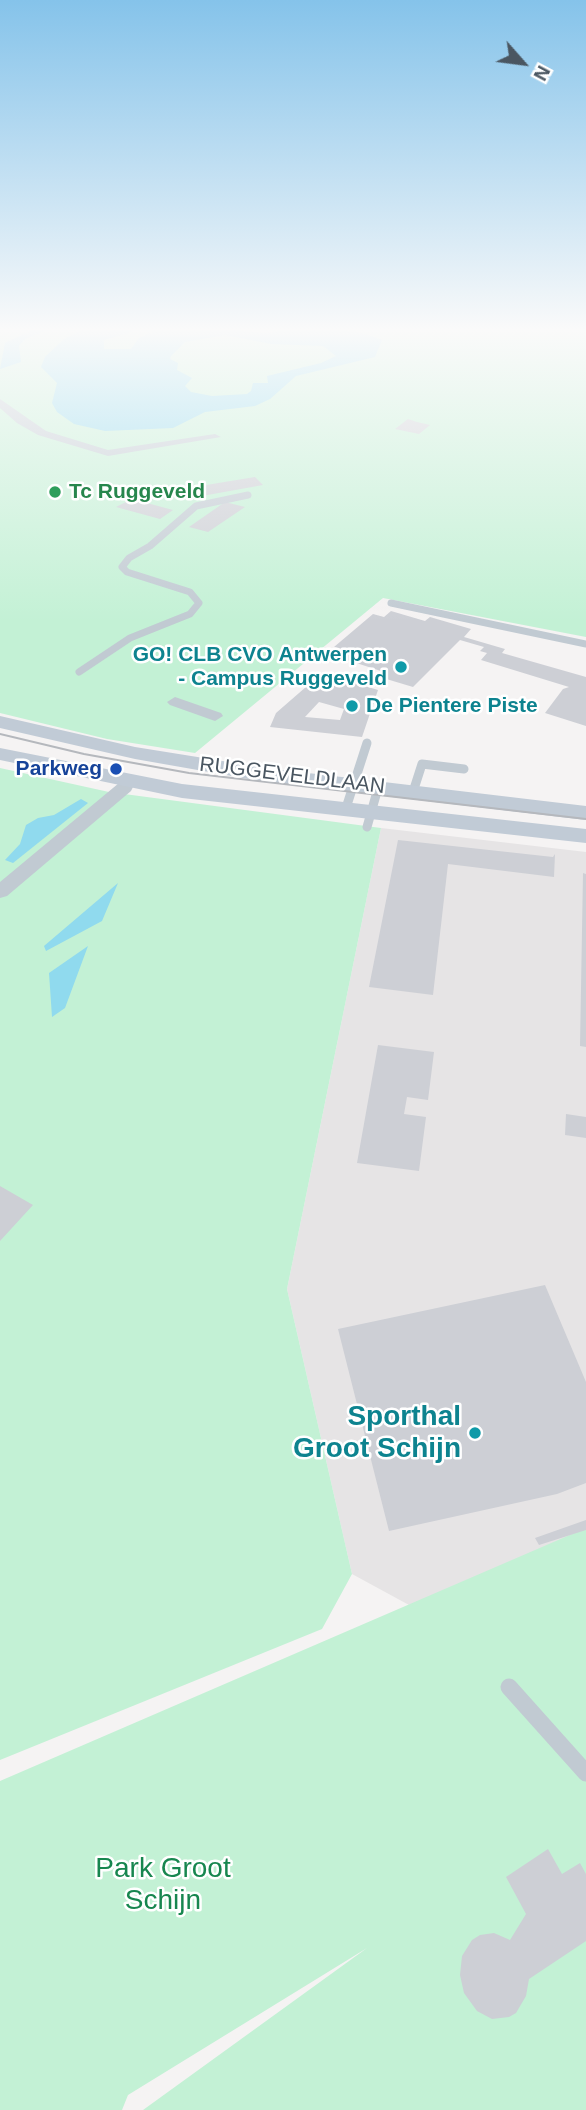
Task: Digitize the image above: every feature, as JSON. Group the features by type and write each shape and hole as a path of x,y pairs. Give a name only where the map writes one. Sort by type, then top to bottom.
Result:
{"street":[{"path":"29,425 42,433 108,453 215,437"},
{"path":"176,702 215,716"},
{"name":"RUGGEVELDLAAN","path":"0,723 175,761 266,775 586,813"},
{"name":"RUGGEVELDLAAN","path":"0,754 171,790 346,808 369,819 586,835"},
{"path":"0,892 125,787"}],"lane":[{"path":"79,672 118,644 190,614 199,603 190,592 127,572 122,566 196,506 248,495"},
{"path":"391,603 586,644"},
{"path":"346,808 367,743"},
{"path":"413,792 422,764 464,769"},
{"path":"369,819 377,788"},
{"path":"509,1687 586,1773"}],"shaded area":[{"path":"381,828 586,852 586,1536 409,1605 352,1574 287,1289"}],"green space":[{"path":"0,425 586,425 586,637 383,598 195,753 107,739 0,713"},
{"path":"0,768 109,792 381,828 287,1289 352,1574 322,1629 0,1760"},
{"name":"Park Groot Schijn","path":"586,1528 586,2110 143,2110 367,1948 128,2095 122,2110 0,2110 0,1781"}],"water":[{"path":"80,425 178,425 173,428 105,431"},
{"path":"81,799 88,803 13,863 5,860 20,844 26,825 38,818 54,815"},
{"path":"118,883 102,921 46,951 44,946"},
{"path":"88,946 65,1008 52,1017 49,973"}],"building":[{"path":"400,425 429,425 419,434 395,429"},
{"path":"255,477 263,485 202,496 194,487"},
{"path":"132,499 173,510 160,519 116,507"},
{"path":"225,502 245,507 208,532 189,527"},
{"name":"GO! CLB CVO Antwerpen - Campus Ruggeveld","path":"391,611 425,621 430,617 471,629 464,637 505,649 502,653 586,677 586,726 545,713 563,689 569,687 481,660 487,653 480,651 484,647 460,640 413,687 383,678 387,673 338,657 345,650 334,647 373,614 384,617"},
{"name":"De Pientere Piste","path":"322,673 378,690 362,737 270,727 276,713","holes":["319,702 344,709 340,720 305,717"]},
{"path":"398,840 553,857 555,854 554,877 448,864 433,995 369,987"},
{"path":"583,873 586,874 586,1047 580,1046"},
{"path":"378,1045 434,1052 428,1100 407,1097 404,1114 426,1117 419,1171 357,1163"},
{"path":"566,1114 586,1117 586,1138 565,1135"},
{"path":"0,1186 33,1205 0,1241"},
{"name":"Sporthal Groot Schijn","path":"545,1285 586,1382 586,1483 557,1494 389,1531 338,1329"},
{"path":"586,1520 586,1530 539,1545 535,1538"},
{"path":"548,1849 562,1874 580,1863 586,1874 586,1941 529,1979 526,1996 516,2013 509,2017 492,2019 477,2011 464,1993 460,1975 462,1956 472,1940 480,1935 494,1933 510,1940 526,1914 506,1877"}],"tram line":[{"path":"0,734 84,754 189,773 586,819"}],"place":[{"name":"Tc Ruggeveld","path":"55,492"},
{"name":"GO! CLB CVO Antwerpen - Campus Ruggeveld","path":"401,667"},
{"name":"De Pientere Piste","path":"352,706"},
{"name":"Parkweg","path":"116,769"},
{"name":"Sporthal Groot Schijn","path":"475,1433"}]}
